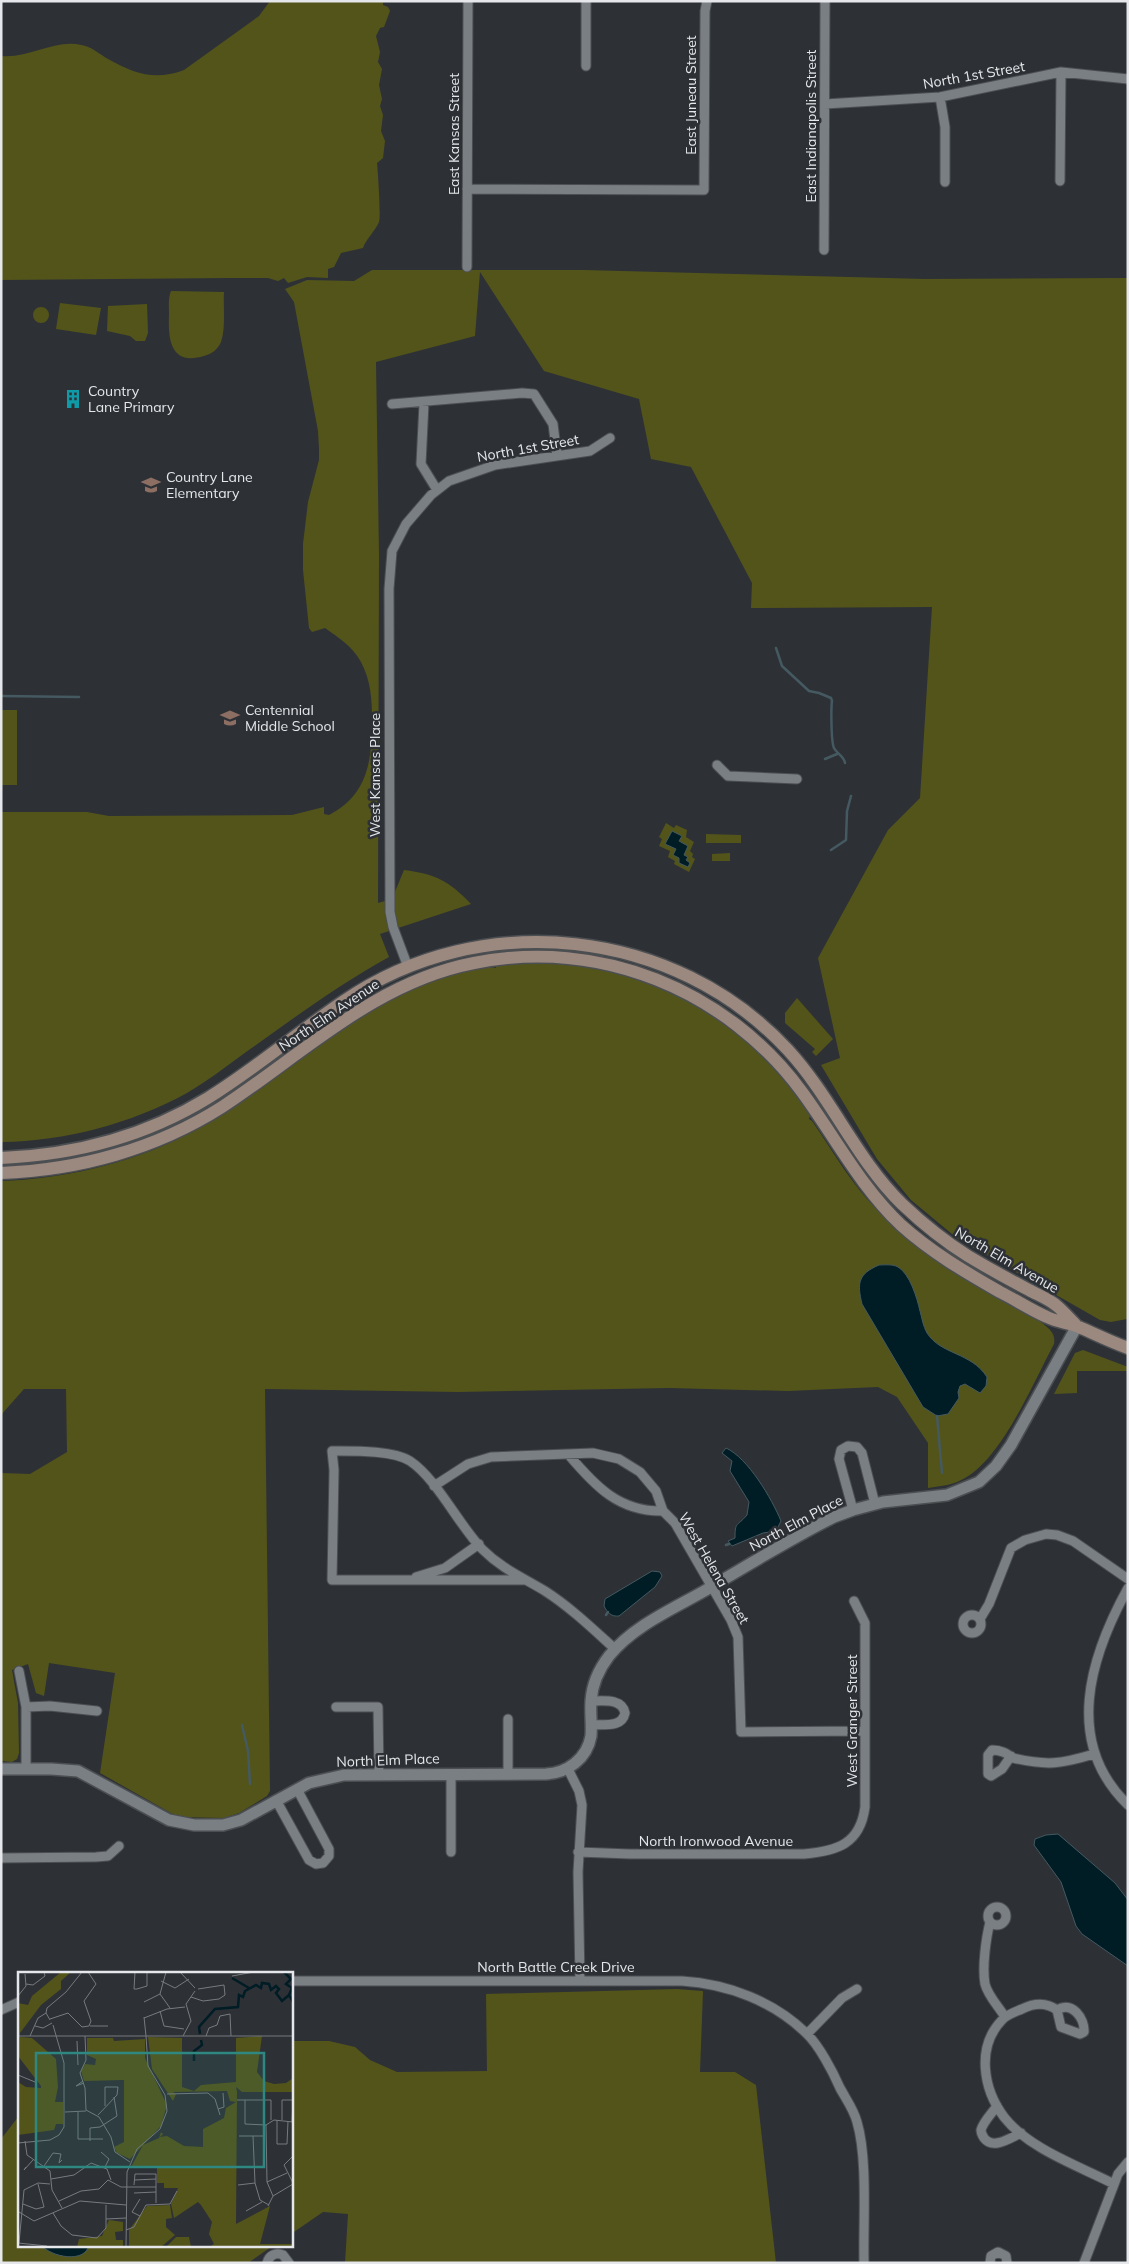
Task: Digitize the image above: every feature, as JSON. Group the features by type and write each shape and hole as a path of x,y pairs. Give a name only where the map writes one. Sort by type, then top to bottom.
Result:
{"main road":[{"name":"North Elm Avenue","path":"1,1158 77,1149 104,1143 158,1124 208,1098 359,992 408,967 459,950 516,942 551,941 608,948 648,959 696,980 729,1000 759,1023 800,1065 824,1097 864,1160 881,1181 913,1214 941,1238 964,1254 1055,1304 1077,1326"},
{"path":"605,963 608,948"},
{"name":"North Elm Avenue","path":"1,1173 39,1170 93,1161 146,1145 172,1134 219,1108 366,1006 413,981 466,964 503,958 556,957 605,963 641,973 675,987 723,1014 749,1034 791,1078 864,1185 902,1225 946,1260 970,1275 1049,1318 1077,1326"},
{"path":"408,967 413,981"},
{"path":"749,1034 759,1023"},
{"path":"1077,1326 1128,1348"}],"street":[{"name":"East Kansas Street","path":"467,267 468,1"},
{"path":"586,1 586,66"},
{"name":"East Juneau Street","path":"468,189 704,190 705,11 707,1"},
{"name":"East Indianapolis Street","path":"824,250 825,1"},
{"path":"1060,181 1061,72"},
{"name":"North 1st Street","path":"825,104 940,97 1061,72 1128,79"},
{"path":"940,97 945,128 945,182"},
{"path":"392,404 424,403 522,393 534,394 553,424 557,456"},
{"path":"424,403 421,464 437,490"},
{"name":"North 1st Street","path":"389,579 392,551 406,524 419,507 449,481 495,464 590,451 610,438"},
{"name":"West Kansas Place","path":"389,579 390,912 393,927 408,967"},
{"path":"717,765 728,776 797,779"},
{"name":"North Elm Place","path":"1,1769 78,1771 169,1820 186,1825 212,1825 232,1822 253,1815 297,1789 332,1776 556,1773 568,1769 586,1750 591,1735 591,1701 598,1674 615,1649 644,1626 813,1528 853,1510 875,1504 947,1495 971,1486 988,1474 1011,1445 1077,1326"},
{"path":"853,1510 839,1459 841,1450 848,1446 857,1447 862,1453 875,1504"},
{"path":"524,1580 332,1580 332,1451 384,1453 401,1456 419,1468 478,1544 509,1572 524,1580 545,1592 615,1649"},
{"name":"West Helena Street","path":"434,1486 468,1464 491,1457 593,1453 619,1459 640,1472 656,1491 663,1511 675,1523 738,1637 741,1732 865,1731"},
{"name":"West Helena Street","path":"568,1454 593,1484 626,1505 646,1511 663,1511"},
{"path":"980,1619 989,1604 1008,1552 1016,1543 1046,1534 1064,1537 1128,1579"},
{"path":"406,1580 445,1568 478,1544"},
{"path":"1128,1588 1106,1632 1091,1681 1088,1722 1098,1766 1117,1794 1128,1805"},
{"name":"West Granger Street","path":"850,1839 860,1825 864,1813 865,1623 854,1601"},
{"path":"19,1671 26,1707 26,1769"},
{"path":"591,1701 617,1702 623,1706 626,1713 622,1721 616,1724 591,1725"},
{"path":"26,1707 50,1706 97,1711"},
{"path":"336,1708 378,1707 379,1774"},
{"path":"508,1719 508,1774"},
{"path":"1011,1756 1031,1762 1050,1764 1065,1763 1094,1754"},
{"path":"568,1769 579,1791 582,1805 578,1852 580,1981"},
{"path":"451,1774 451,1852"},
{"path":"276,1800 309,1860 316,1864 323,1863 329,1856 328,1849 297,1789"},
{"name":"North Ironwood Avenue","path":"578,1852 804,1854 832,1851 850,1839"},
{"path":"1,1858 108,1856 119,1846"},
{"path":"990,1922 987,1934 985,1983 989,1994 1005,2017"},
{"name":"North Battle Creek Drive","path":"292,1981 580,1981 682,1982 715,1985 737,1991 766,2004 808,2034"},
{"path":"857,1989 842,1998 808,2034 835,2076 857,2122 862,2160 864,2263"},
{"path":"1,2010 18,2002"},
{"path":"1057,2010 1046,2004 1030,2005 1005,2017 988,2040 984,2059 992,2100 1006,2118 1028,2140 1114,2184"},
{"path":"997,2106 982,2128 984,2139 990,2143 996,2143 1021,2133"},
{"path":"1084,2263 1118,2174 1128,2162"},
{"path":"990,2263 991,2256 998,2252 1006,2256 1007,2263"},
{"path":"267,2263 270,2257 277,2254 284,2255 289,2263"}],"shaded area":[{"path":"270,1 383,1 383,5 388,7 390,11 384,27 380,28 376,36 380,52 378,62 382,69 379,85 382,99 380,106 383,115 381,131 385,141 383,158 377,163 380,218 363,248 341,253 334,267 328,269 328,278 307,277 288,283 284,278 278,281 268,278 1,280 1,56 21,55 71,44 95,50 108,59 136,72 154,75 174,73 184,70 259,16"},
{"path":"372,270 584,270 925,279 1128,278 1127,1319 1111,1322 1100,1320 958,1239 911,1200 877,1159 821,1065 840,1058 818,958 888,830 920,798 932,607 751,608 752,583 691,467 651,459 639,399 544,371 480,272 475,336 376,362 379,555 378,903 392,899 404,870 433,876 449,884 471,904 380,934 389,957 321,999 187,1093 143,1114 97,1129 49,1138 1,1142 1,812 87,812 109,816 292,815 324,807 324,814 329,815 342,807 360,787 369,763 372,735 372,706 367,676 354,651 345,643 325,628 312,632 309,628 303,570 303,544 308,502 319,460 318,431 294,302 285,289 307,280 354,281"},
{"path":"171,291 224,292 223,336 220,345 212,353 193,358 184,357 173,348 169,333 169,300"},
{"path":"60,303 101,308 96,335 56,329"},
{"path":"147,304 148,333 145,341 136,341 130,336 107,331 108,306"},
{"path":"38,307 44,307 49,312 47,321 38,323 33,318 33,312"},
{"path":"1,710 17,710 17,785 1,785"},
{"path":"666,823 674,828 676,825 687,830 686,837 694,842 690,851 695,859 689,872 674,864 675,861 668,857 670,851 659,846 662,839 659,837"},
{"path":"706,834 741,835 741,843 706,843"},
{"path":"730,853 730,861 712,861 712,854"},
{"path":"517,963 562,964 605,971 646,982 684,999 720,1021 753,1048 783,1080 810,1116 809,1119 852,1180 887,1220 907,1238 949,1269 1041,1322 1049,1329 1054,1337 1054,1344 1027,1398 1004,1436 979,1468 965,1478 952,1484 928,1488 928,1443 897,1397 878,1387 788,1391 669,1388 458,1392 265,1389 270,1791 267,1796 239,1813 224,1818 178,1817 100,1773 115,1673 49,1663 44,1696 36,1693 28,1664 12,1670 18,1703 19,1753 17,1759 12,1762 1,1761 1,1473 30,1474 67,1452 66,1389 24,1389 1,1415 1,1181 48,1177 95,1168 163,1146 219,1116 319,1045 387,1001 424,984 463,972"},
{"path":"797,998 833,1039 816,1056 812,1052 815,1049 785,1023 785,1013"},
{"path":"1083,1350 1128,1367 1128,1371 1077,1371 1077,1393 1054,1394 1075,1353"},
{"path":"677,1989 703,1991 700,2072 735,2072 756,2085 776,2263 345,2263 348,2214 323,2212 292,2233 292,2041 329,2041 355,2047 370,2060 397,2072 487,2071 486,1994"},
{"path":"18,2117 18,2246 273,2246 248,2263 1,2263 1,2139"}],"water":[{"path":"672,831 682,836 679,841 688,846 684,855 688,857 686,860 690,863 688,867 679,863 679,858 673,855 676,849 665,844"},
{"path":"879,1265 896,1266 906,1275 915,1293 924,1328 933,1340 940,1346 973,1363 987,1377 986,1386 980,1393 965,1384 960,1386 959,1398 948,1414 937,1416 923,1407 862,1304 861,1280 867,1272"},
{"path":"726,1448 734,1453 751,1470 772,1502 781,1521 776,1531 763,1533 732,1546 728,1541 735,1538 736,1526 747,1515 749,1502 730,1471 732,1461 722,1453"},
{"path":"652,1571 660,1572 662,1576 655,1587 619,1616 614,1616 608,1612 604,1606 605,1599"},
{"path":"1058,1834 1115,1883 1128,1900 1128,1966 1082,1934 1076,1926 1061,1882 1034,1845 1035,1839 1046,1835"},
{"path":"42,2246 88,2246 86,2251 75,2257 52,2253"}],"waterway":[{"path":"776,648 782,666 809,691 831,698 833,745 845,763"},
{"path":"1,696 79,697"},
{"path":"825,759 837,754"},
{"path":"831,850 846,840 847,811 851,796"},
{"path":"937,1416 942,1473"},
{"path":"242,1725 248,1751 250,1784"}],"place":[{"name":"Country Lane Primary","path":"73,399"},
{"name":"Country Lane Elementary","path":"151,485"},
{"name":"Centennial Middle School","path":"230,718"}]}
